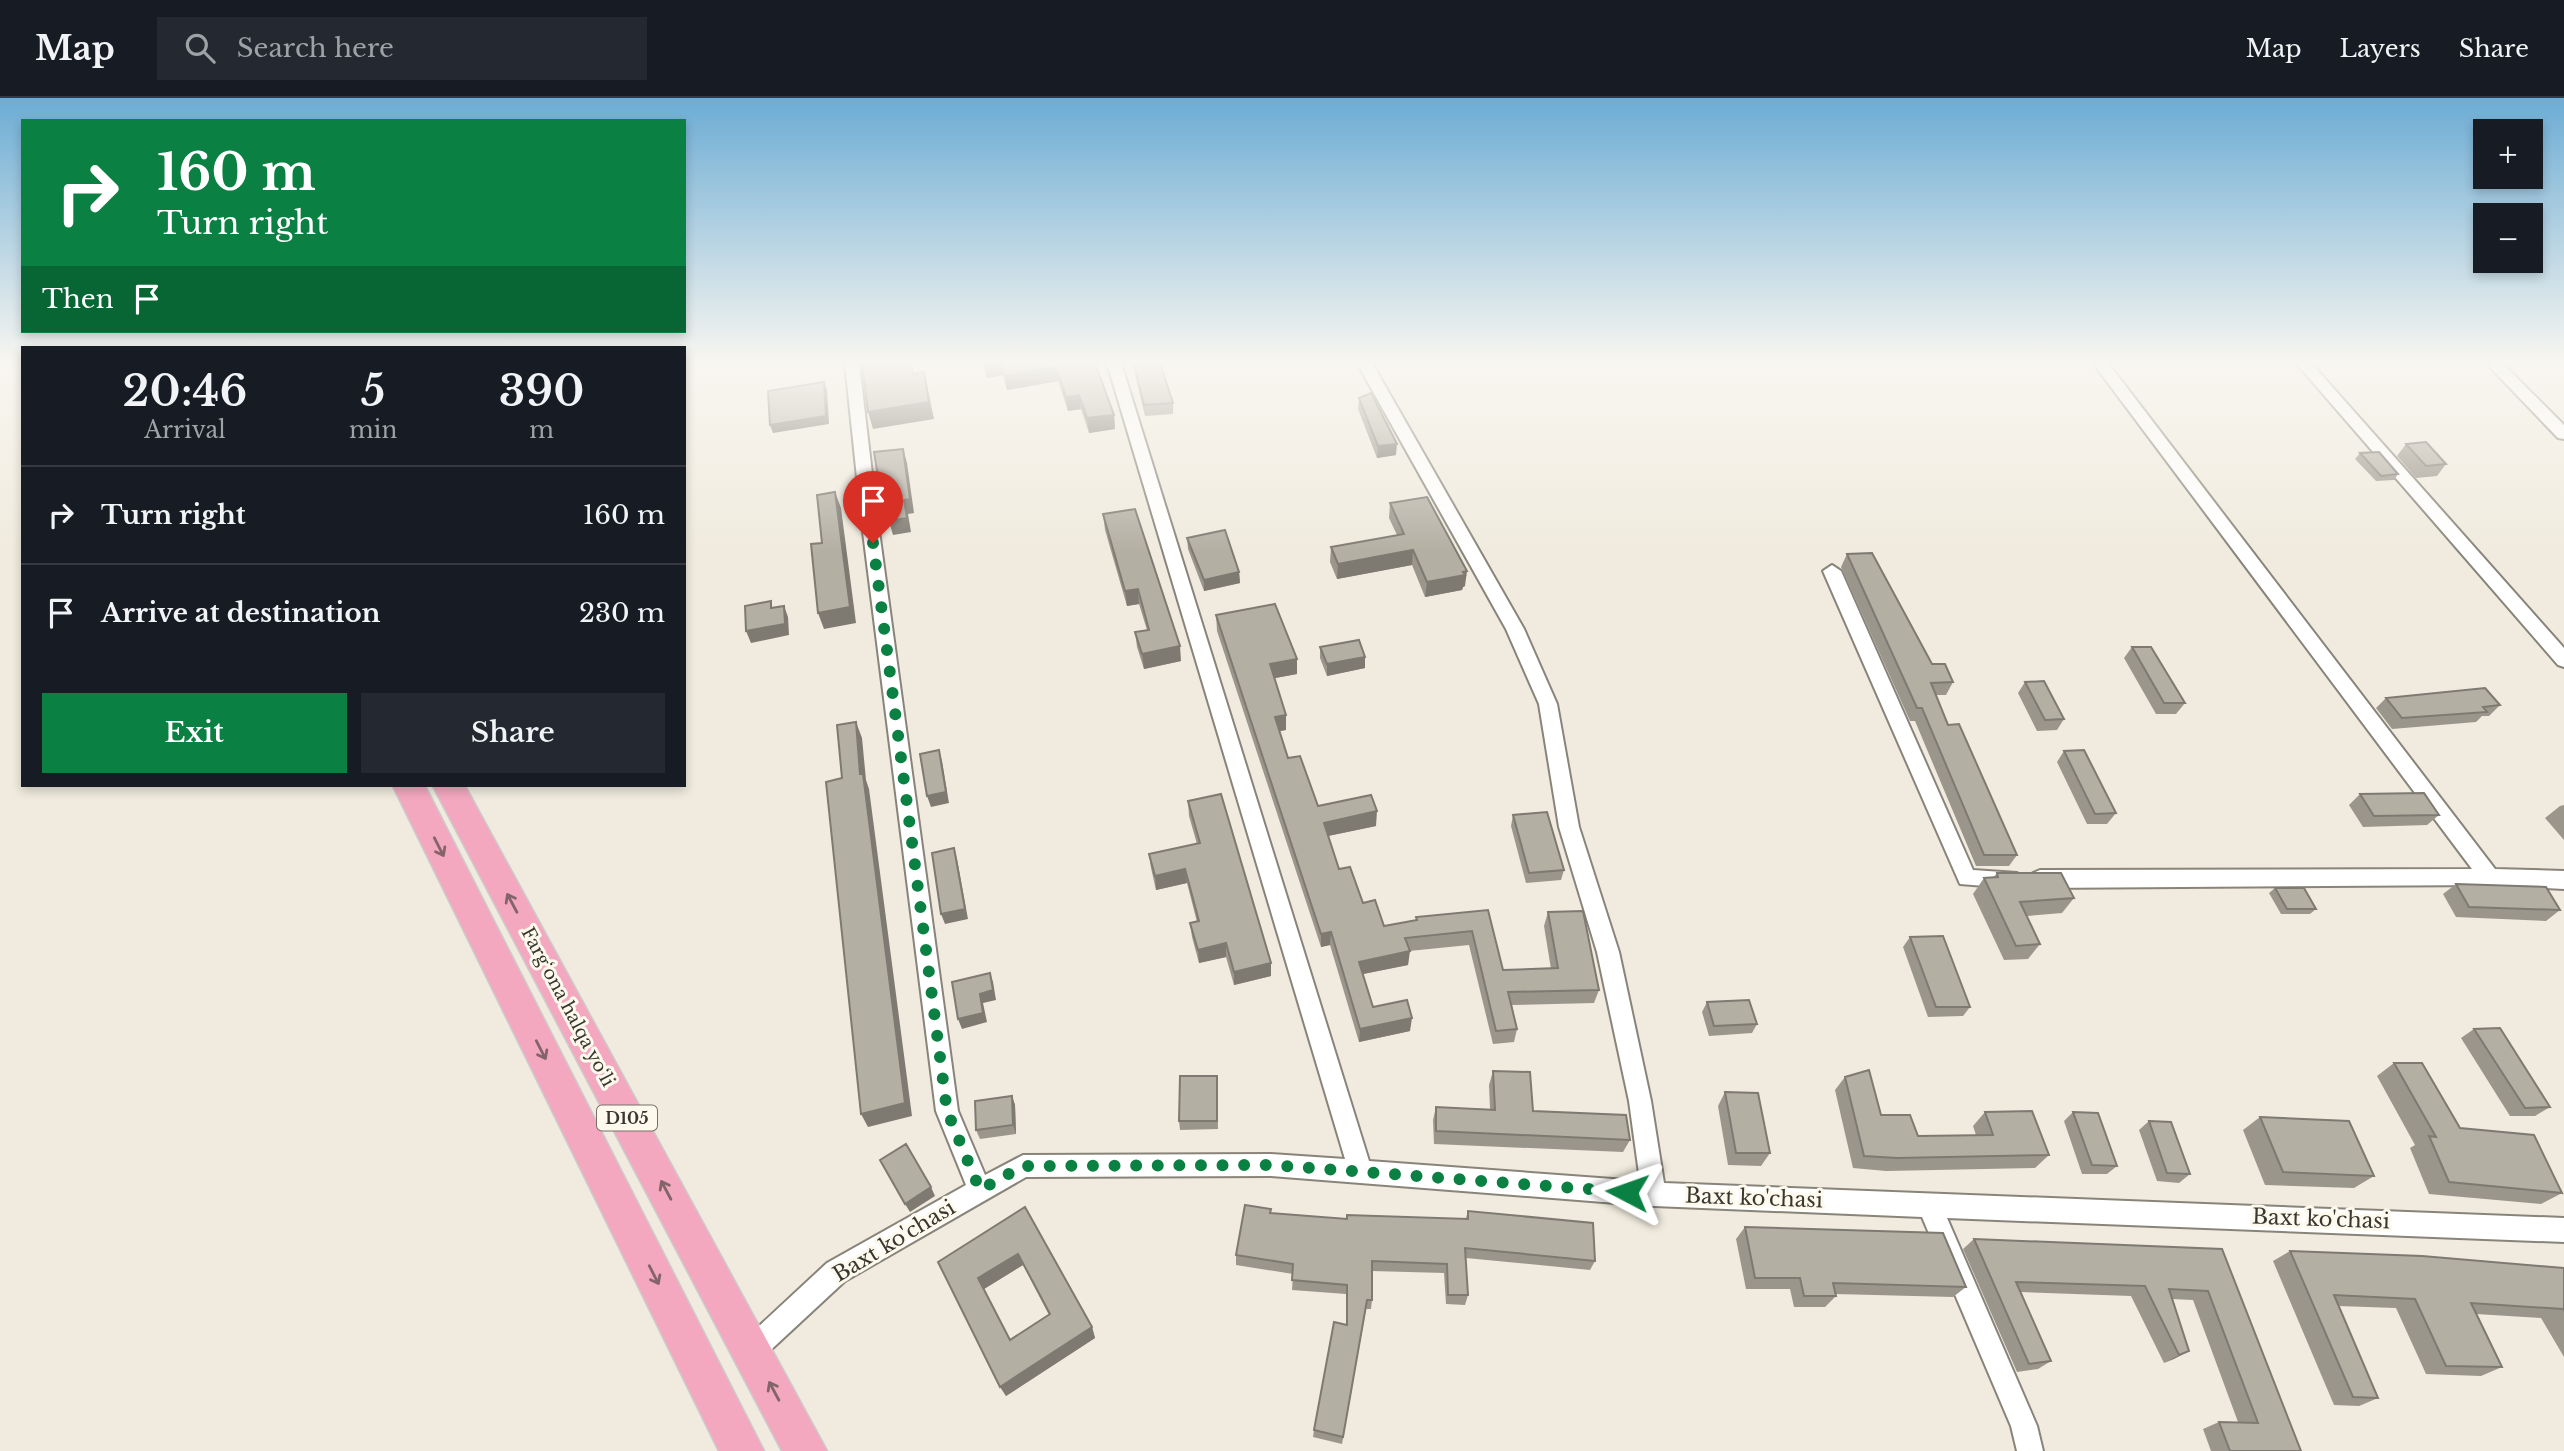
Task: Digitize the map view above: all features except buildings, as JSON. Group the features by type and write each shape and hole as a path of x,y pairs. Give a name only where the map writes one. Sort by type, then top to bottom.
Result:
{"highway":[{"name":"D105","path":"410,787 742,1451"},
{"name":"Farg‘ona halqa yo‘li","path":"450,787 805,1451"}],"street":[{"path":"859,426 947,1111 980,1190"},
{"path":"1133,426 1361,1172"},
{"path":"1400,426 1515,629 1548,704 1570,827 1611,965 1640,1101 1654,1194"},
{"path":"2148,426 2490,877"},
{"path":"2358,426 2564,660"},
{"path":"1832,571 1967,877 2490,877 2564,880"},
{"name":"Baxt ko'chasi","path":"751,1350 836,1272 1023,1166 1272,1165 1654,1194 2564,1230"},
{"path":"1929,1205 2024,1426 2030,1451"}],"route":[{"path":"873,543 947,1111 980,1190 1023,1166 1272,1165 1627,1192"}]}
